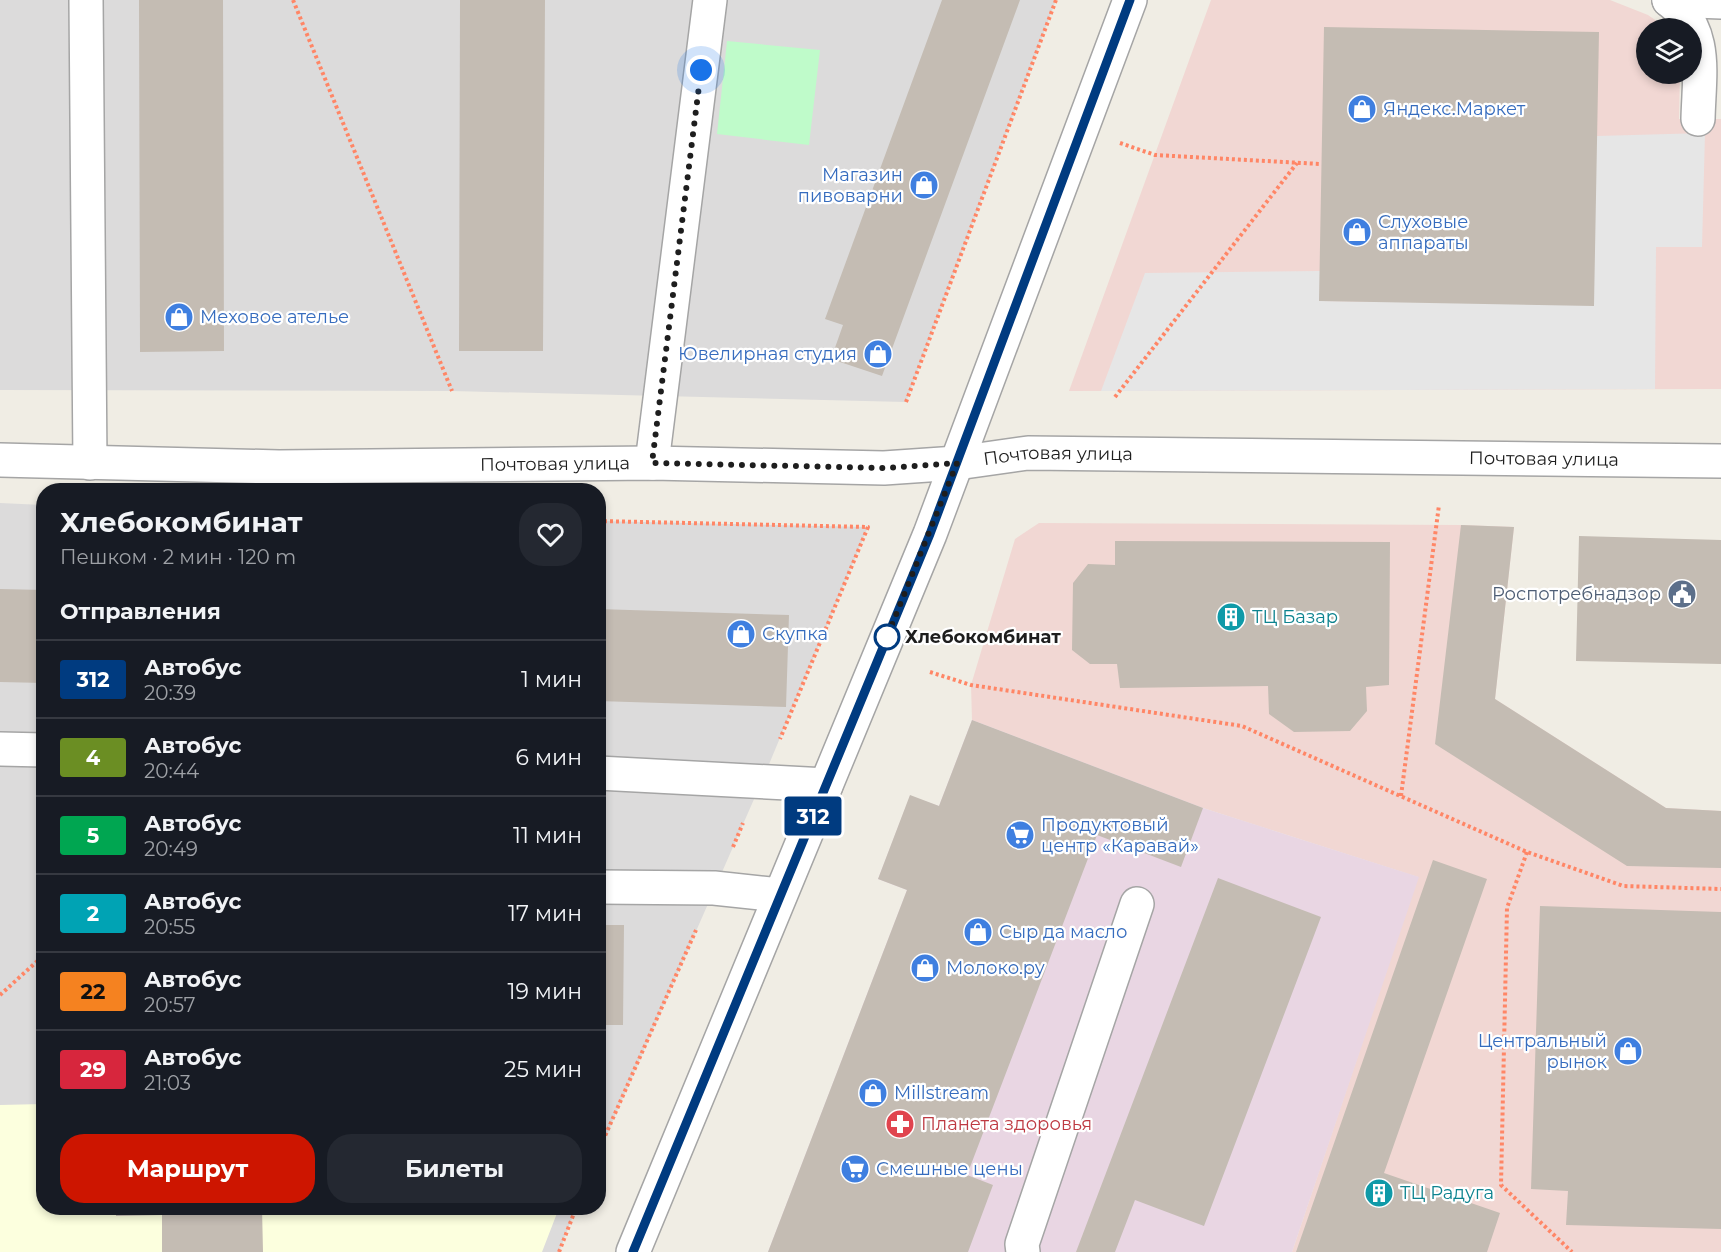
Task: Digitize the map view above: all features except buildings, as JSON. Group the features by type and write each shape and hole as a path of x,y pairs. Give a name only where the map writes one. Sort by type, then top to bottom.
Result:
{"street":[{"path":"86,0 90,462"},
{"path":"652,463 710,0"},
{"path":"633,1252 957,463 1130,0"},
{"path":"1698,119 1699,47 1687,17 1669,0 1721,2"},
{"name":"Почтовая улица","path":"0,460 279,467 652,463 884,468 957,463 1028,453 1721,461"},
{"path":"0,749 36,750"},
{"path":"606,773 826,785"},
{"path":"606,887 714,888 780,896"},
{"path":"1023,1252 1022,1244 1137,904"}],"path":[{"path":"293,0 452,391"},
{"path":"906,402 1056,0"},
{"path":"1081,130 1155,155 1321,164"},
{"path":"1115,397 1298,163"},
{"path":"1401,796 1439,505"},
{"path":"606,521 868,527 762,781 606,1134"},
{"path":"930,672 971,685 1242,726 1527,852 1623,886 1721,889"},
{"path":"1527,852 1507,908 1501,1185 1572,1252"},
{"path":"0,995 36,962"},
{"path":"559,1252 573,1215"}],"shaded area":[{"path":"0,0 1056,0 906,402 452,391 0,390"},
{"path":"1211,0 1610,0 1652,18 1636,18 1636,84 1680,84 1679,119 1721,119 1721,389 1069,391"},
{"path":"1705,133 1702,247 1656,247 1655,389 1101,391 1145,273 1320,271 1320,301 1394,302 1597,136"},
{"path":"0,503 36,505 36,1215 573,1215 559,1252 0,1252"},
{"path":"606,521 868,527 762,781 606,1136"},
{"path":"1039,523 1514,527 1495,699 1666,808 1721,811 1721,1252 1292,1252 1418,877 1203,808 972,720 971,685 1015,539"},
{"path":"972,720 1203,808 1419,877 1292,1252 768,1252 907,890 878,879 910,796 939,806"},
{"path":"36,1104 36,1215 556,1215 542,1252 0,1252 0,1105"}],"green space":[{"path":"727,41 820,50 809,145 717,134"}],"bus line":[{"name":"312","path":"633,1252 930,534 1130,0"}],"place":[{"name":"Яндекс.Маркет","path":"1362,109"},
{"name":"Магазин пивоварни","path":"924,185"},
{"name":"Слуховые аппараты","path":"1357,232"},
{"name":"Меховое ателье","path":"179,317"},
{"name":"Ювелирная студия","path":"878,354"},
{"name":"Роспотребнадзор","path":"1682,594"},
{"name":"ТЦ Базар","path":"1231,617"},
{"name":"Скупка","path":"741,634"},
{"name":"Хлебокомбинат","path":"887,637"},
{"name":"Продуктовый центр «Каравай»","path":"1020,835"},
{"name":"Сыр да масло","path":"978,932"},
{"name":"Молоко.ру","path":"925,968"},
{"name":"Центральный рынок","path":"1628,1051"},
{"name":"Millstream","path":"873,1093"},
{"name":"Планета здоровья","path":"900,1124"},
{"name":"Смешные цены","path":"855,1169"},
{"name":"ТЦ Радуга","path":"1379,1193"}],"route":[{"path":"701,70 652,463 884,468 957,463 887,637"}]}
